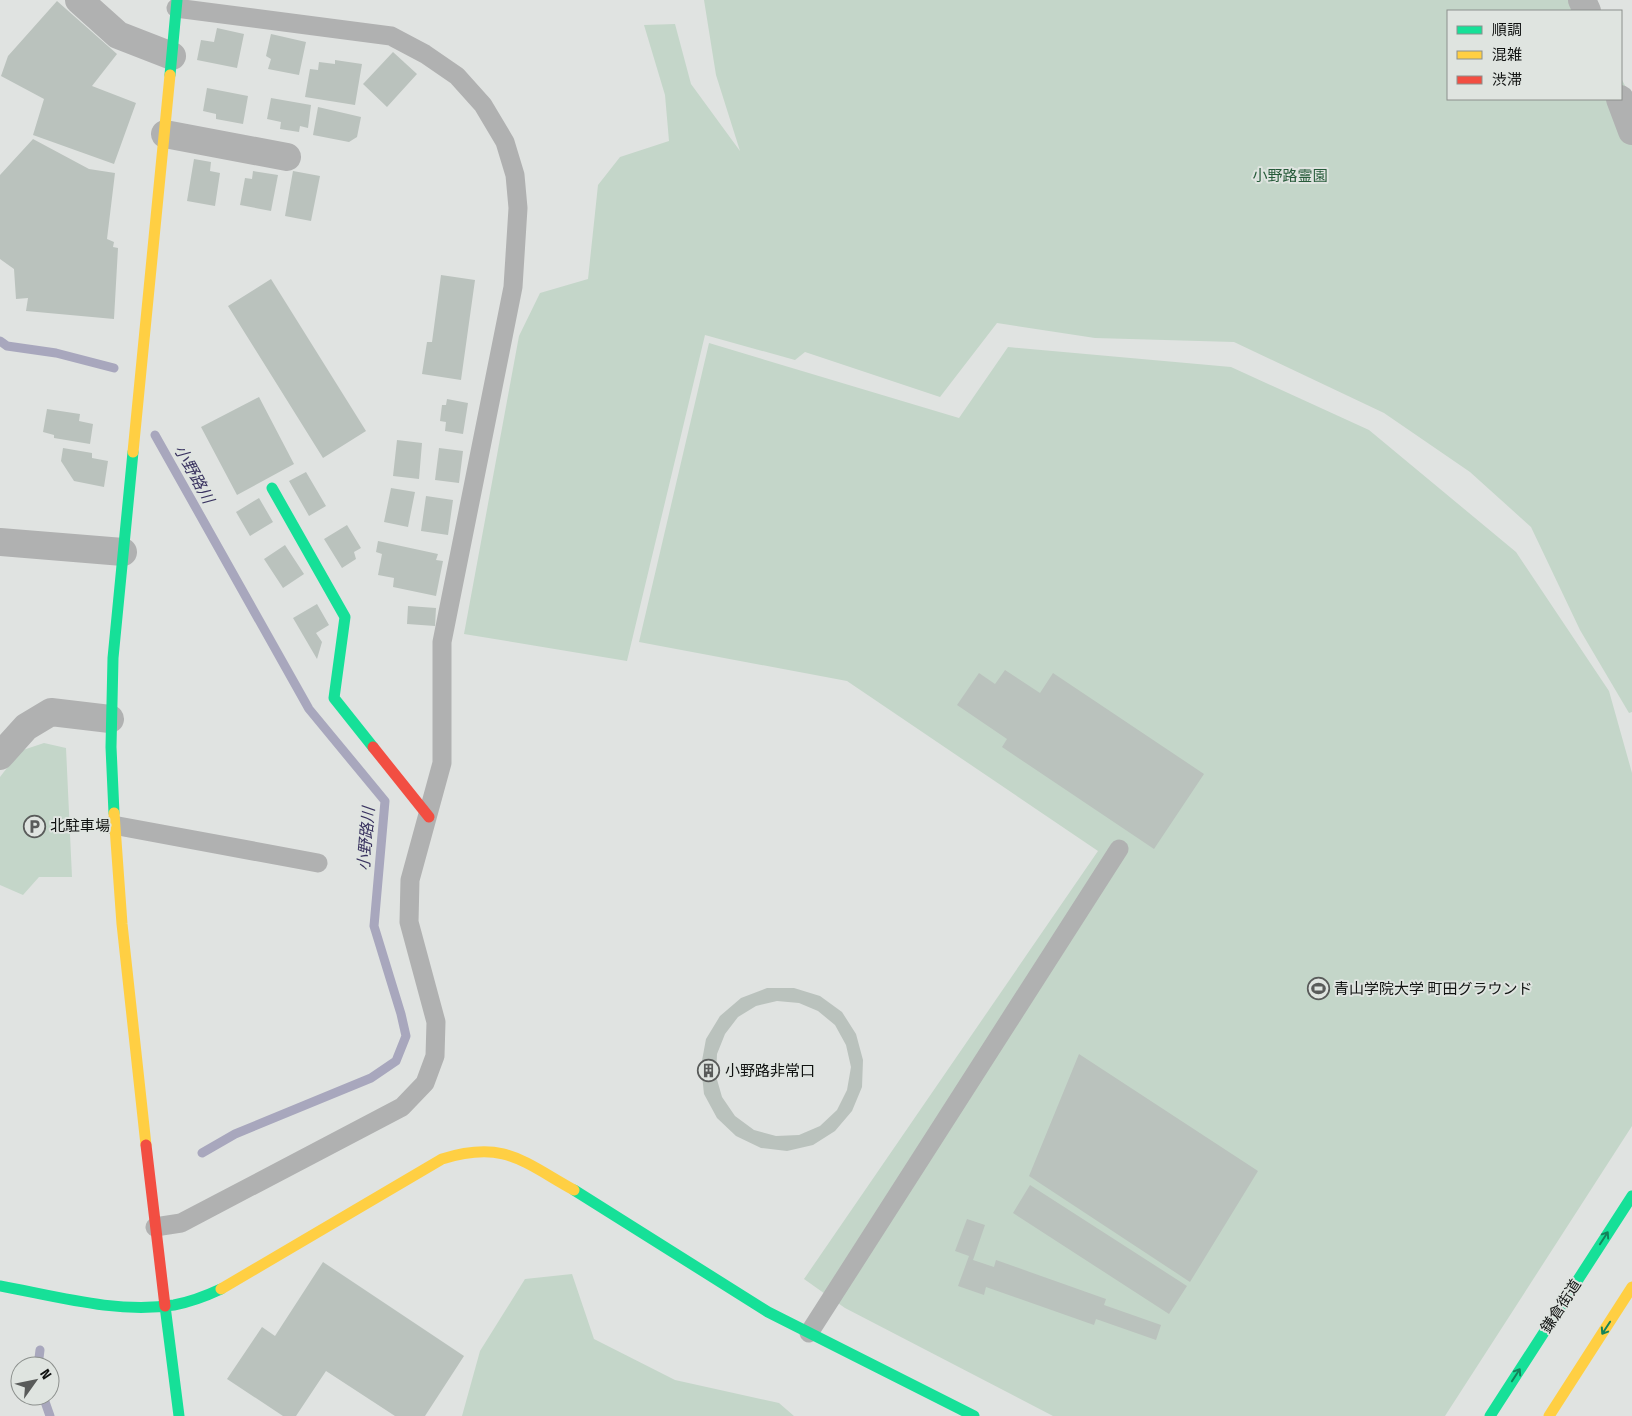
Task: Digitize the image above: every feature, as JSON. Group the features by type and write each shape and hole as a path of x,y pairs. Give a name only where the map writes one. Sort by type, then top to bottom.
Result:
{"street":[{"path":"79,0 118,35 172,56"},
{"path":"177,4 123,552 110,719 113,826 146,1151 179,1416"},
{"path":"1620,100 1632,131"},
{"path":"165,134 287,157"},
{"path":"272,488 345,617 334,698 429,817"},
{"path":"0,542 123,552"},
{"path":"0,756 26,727 51,712 110,719"},
{"path":"0,1286 112,1304 165,1306 204,1297 230,1286 442,1159 465,1152 494,1151 510,1154 590,1199 768,1312 974,1416"},
{"name":"鎌倉街道","path":"1490,1416 1632,1196"},
{"path":"1549,1416 1632,1287"}],"lane":[{"path":"154,1221 181,1223 402,1107 426,1083 435,1056 436,1022 409,922 410,880 429,817 442,763 442,642 513,287 518,208 515,176 505,142 483,105 457,76 425,54 391,36 177,4"},
{"path":"113,826 318,863"},
{"path":"809,1334 1119,849"}],"green space":[{"name":"小野路霊園","path":"704,0 1568,0 1577,10 1447,10 1447,100 1622,100 1622,80 1632,99 1632,712 1629,713 1580,630 1531,527 1470,472 1384,413 1234,342 1095,338 997,323 940,397 805,352 795,360 705,335 627,661 464,634 519,336 540,293 588,279 598,185 620,157 669,141 665,95 644,25 675,24 691,84 740,151 716,75"},
{"name":"青山学院大学 町田グラウンド","path":"709,343 959,418 1008,347 1231,367 1369,430 1516,552 1609,691 1632,773 1632,1126 1445,1416 1053,1416 845,1308 804,1279 1098,851 847,681 639,642"},
{"name":"北駐車場","path":"44,743 66,748 72,877 39,877 23,895 0,885 0,777 20,751"},
{"path":"572,1274 594,1339 675,1380 779,1403 794,1416 462,1416 480,1351 525,1279"}],"building":[{"path":"57,1 117,54 92,86 136,103 114,164 33,135 44,99 1,76 8,56"},
{"path":"217,28 244,34 237,68 197,60 201,40 214,42"},
{"path":"271,34 306,42 299,75 268,69 271,59 266,56"},
{"path":"393,52 417,74 387,107 363,84"},
{"path":"335,60 362,64 355,105 305,97 310,69 318,70 319,62 335,64"},
{"path":"207,88 248,96 243,124 216,119 216,114 203,111"},
{"path":"271,98 311,105 308,128 300,126 299,132 280,129 281,122 267,119"},
{"path":"318,107 361,117 357,137 349,142 313,135"},
{"path":"33,139 89,169 115,173 107,239 114,242 113,247 118,248 114,319 26,311 28,298 16,299 14,269 0,259 0,175"},
{"path":"194,159 211,162 210,171 220,173 215,206 187,201"},
{"path":"253,171 278,175 271,211 240,205 245,178 252,179"},
{"path":"293,171 320,176 311,221 285,216"},
{"path":"441,275 475,280 461,380 422,374 427,342 432,342"},
{"path":"271,279 366,431 323,458 228,306"},
{"path":"259,397 294,464 237,495 201,427"},
{"path":"447,399 468,403 463,434 445,431 446,422 440,421 442,405 446,405"},
{"path":"47,409 80,414 79,421 93,424 90,444 54,438 54,435 43,432"},
{"path":"397,440 422,443 419,479 393,476"},
{"path":"63,448 92,453 92,458 108,461 104,487 74,481 61,461"},
{"path":"439,448 463,451 459,483 435,480"},
{"path":"306,472 326,506 309,516 289,481"},
{"path":"391,488 415,492 408,527 384,522"},
{"path":"426,496 453,500 448,535 421,531"},
{"path":"259,498 273,522 250,536 236,512"},
{"path":"347,525 361,548 354,552 356,559 342,568 324,539"},
{"path":"378,541 438,554 436,560 443,561 436,596 393,587 394,578 378,575 382,554 376,552"},
{"path":"285,545 304,574 283,588 264,559"},
{"path":"317,604 329,625 316,633 322,642 317,659 293,618"},
{"path":"408,606 436,608 435,626 407,624"},
{"path":"1005,670 1040,693 1053,673 1204,774 1154,849 1002,747 1007,739 957,705 979,673 995,684"},
{"name":"小野路非常口","path":"767,988 794,988 820,996 842,1012 856,1034 863,1060 862,1087 852,1111 835,1131 813,1145 787,1151 761,1148 736,1136 717,1118 704,1094 701,1066 706,1039 720,1016 741,998","holes":["777,1001 799,1003 818,1011 835,1025 846,1045 851,1067 847,1090 837,1110 820,1126 799,1135 776,1136 754,1130 735,1116 722,1097 716,1076 717,1054 725,1034 738,1017 756,1006"]},
{"path":"1079,1054 1258,1171 1190,1282 1029,1176"},
{"path":"1030,1185 1187,1286 1169,1314 1013,1213"},
{"path":"967,1219 985,1225 973,1260 994,1267 996,1260 1106,1299 1104,1305 1161,1325 1156,1340 1096,1319 1094,1325 986,1287 984,1295 958,1286 969,1256 955,1251"},
{"path":"323,1262 464,1356 425,1416 395,1416 326,1371 296,1416 283,1416 227,1379 262,1327 275,1336"}],"waterway":[{"name":"小野路川","path":"0,341 7,346 56,353 114,368"},
{"name":"小野路川","path":"155,435 309,709 385,801 374,926 406,1036 396,1061 371,1078 235,1134 202,1153"},
{"name":"小野路川","path":"39,1356 40,1350"},
{"name":"小野路川","path":"46,1406 50,1416"}],"traffic: fast":[{"path":"170,75 177,0"},
{"path":"114,813 111,747 113,658 133,452"},
{"path":"272,488 345,617 334,698 373,747"},
{"path":"574,1190 768,1312 974,1416"},
{"path":"1490,1416 1632,1196"},
{"path":"0,1286 86,1303 130,1307 174,1305 221,1289"},
{"path":"165,1306 179,1416"}],"traffic: slow":[{"path":"133,452 170,75"},
{"path":"114,813 122,924 146,1145"},
{"path":"221,1289 442,1159 481,1152 512,1156 574,1190"},
{"path":"1549,1416 1632,1287"}],"traffic: jam":[{"path":"373,747 429,817"},
{"path":"146,1145 165,1306"}],"place":[{"name":"北駐車場","path":"34,826"},
{"name":"青山学院大学 町田グラウンド","path":"1318,989"},
{"name":"小野路非常口","path":"709,1071"}]}
